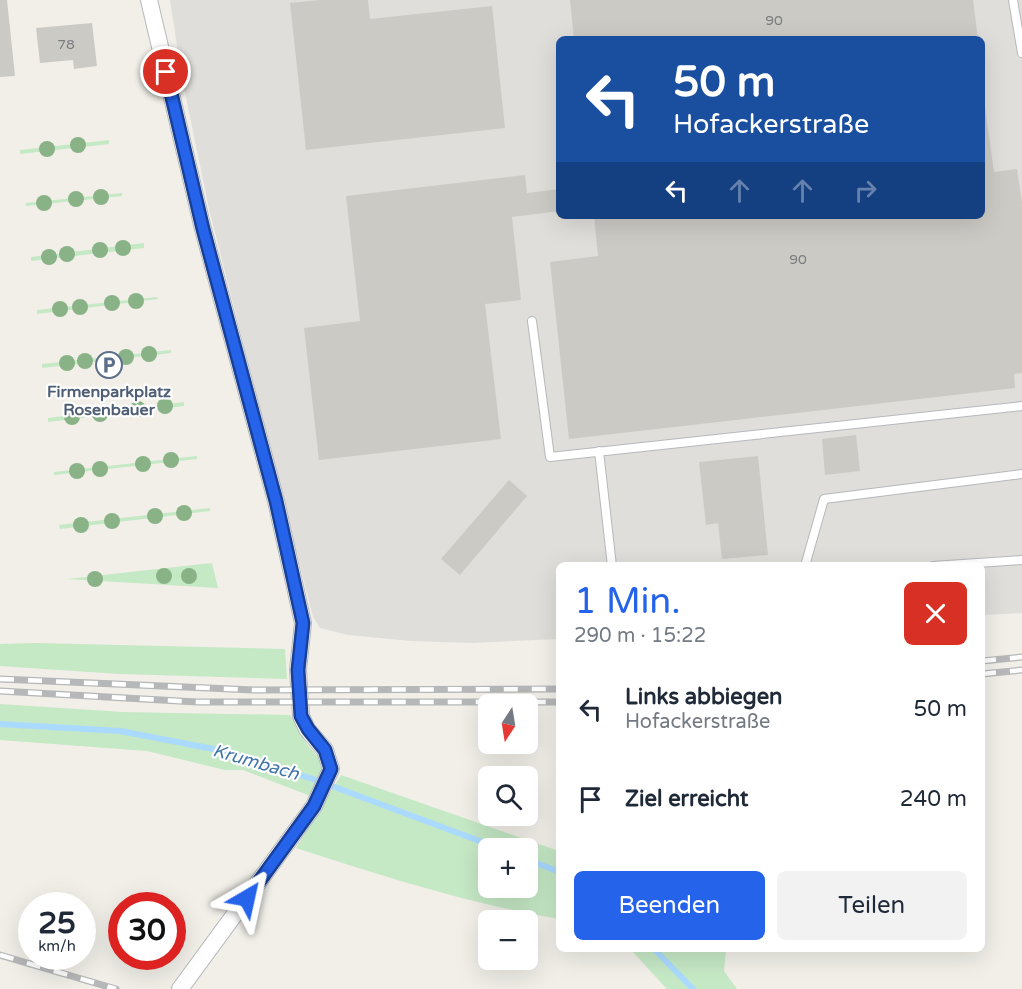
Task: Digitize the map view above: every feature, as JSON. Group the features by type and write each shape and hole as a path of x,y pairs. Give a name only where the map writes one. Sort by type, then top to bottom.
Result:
{"street":[{"path":"149,0 203,229 276,501 303,623 298,670 301,716 330,760 331,769 314,806 180,989"}],"lane":[{"path":"1013,0 1022,53"},
{"path":"532,321 550,457 1022,406"},
{"path":"599,451 612,562"},
{"path":"806,562 824,499 1022,474"},
{"path":"985,562 1022,560"}],"shaded area":[{"path":"170,0 1022,0 1022,613 985,615 985,562 556,562 556,639 472,643 411,641 348,635 320,628 313,617 209,209 182,78"}],"green space":[{"path":"109,140 109,144 20,154 20,150"},
{"path":"122,193 122,196 26,206 26,203"},
{"path":"144,243 144,248 31,261 31,257"},
{"path":"157,297 158,299 37,314 37,310"},
{"path":"171,350 171,353 42,368 42,364"},
{"path":"184,402 184,406 48,422 48,418"},
{"path":"197,456 197,459 54,475 54,472"},
{"path":"210,508 210,511 60,529 59,525"},
{"path":"212,563 218,588 67,579"},
{"path":"0,644 285,649 287,679 119,674 0,666"},
{"path":"0,704 123,712 290,715 307,744 322,761 324,771 313,797 243,770 225,770 147,751 0,740"},
{"path":"341,775 478,823 478,826 487,826 522,838 478,838 478,898 538,898 538,844 556,850 556,918 538,915 538,910 511,910 459,897 296,848"},
{"path":"633,952 726,952 724,971 737,989 667,989"}],"building":[{"path":"0,0 7,0 15,76 0,77"},
{"path":"320,0 368,0 370,19 492,6 505,128 306,150 290,3"},
{"path":"570,0 973,0 978,36 574,36"},
{"path":"92,23 97,66 74,69 73,60 40,63 36,28"},
{"path":"985,108 994,172 1017,169 1022,202 1022,373 1014,374 1015,388 569,439 550,262 598,256 594,219 985,219"},
{"path":"525,175 527,193 556,189 556,212 512,217 521,300 485,304 501,439 319,460 304,328 360,321 346,196"},
{"path":"856,435 860,471 825,475 822,439"},
{"path":"758,456 768,555 722,559 718,523 706,525 699,462"},
{"path":"509,480 527,496 460,575 441,559"}],"waterway":[{"name":"Krumbach","path":"0,724 120,731 224,751 313,779 478,840"},
{"name":"Krumbach","path":"538,864 556,870"},
{"name":"Krumbach","path":"657,952 693,989"}],"railway":[{"path":"985,661 1022,657"},
{"path":"985,674 1022,670"},
{"path":"0,679 254,690 556,689"},
{"path":"0,691 197,702 556,702"},
{"path":"0,955 116,989"}],"place":[{"name":"Firmenparkplatz Rosenbauer","path":"109,365"}],"route":[{"path":"166,72 203,229 276,501 303,623 298,670 301,716 325,750 331,769 314,806 247,898"}]}
